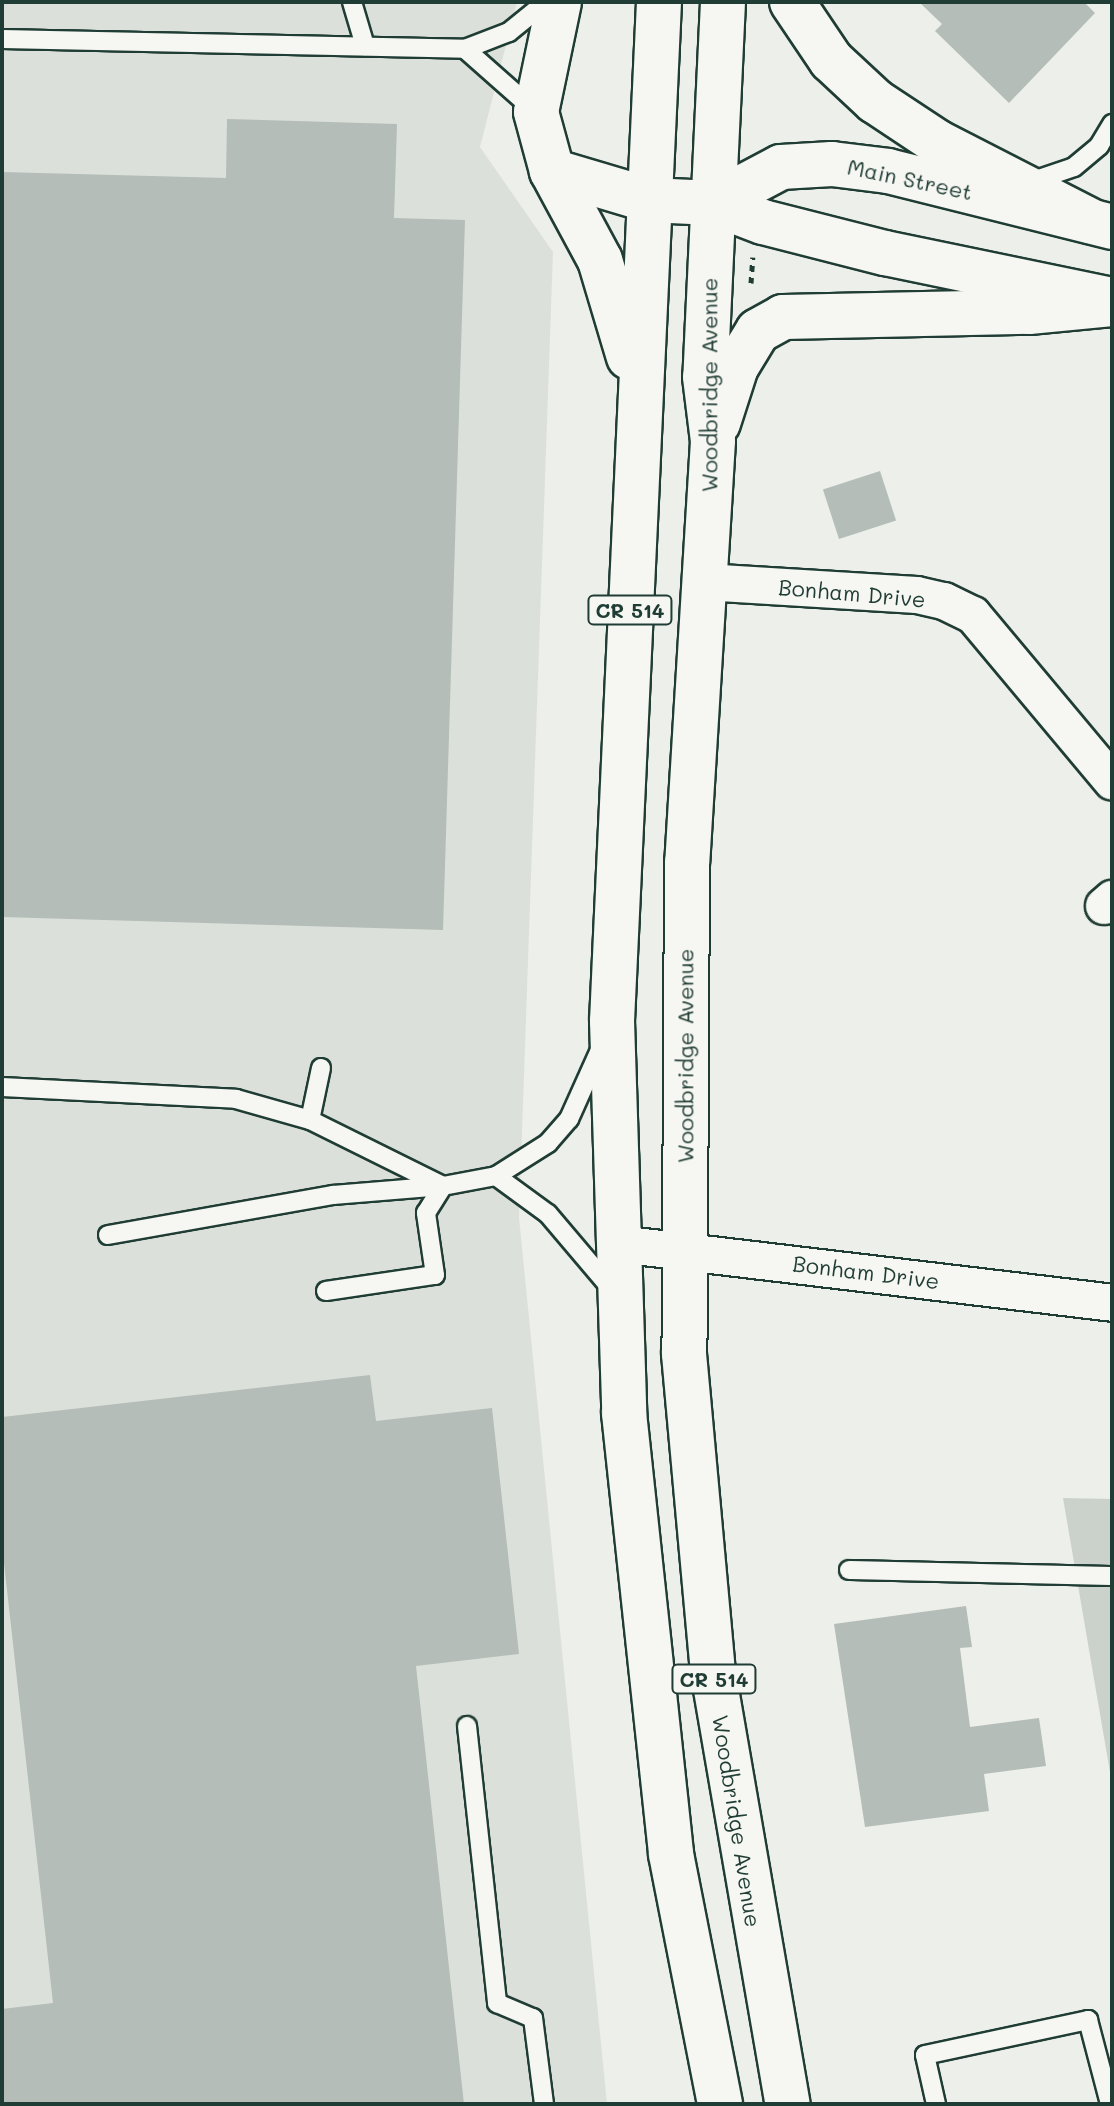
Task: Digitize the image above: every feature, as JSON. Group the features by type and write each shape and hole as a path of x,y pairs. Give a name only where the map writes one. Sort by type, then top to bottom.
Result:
{"main road":[{"path":"559,2 536,112 552,171 600,260 639,399"},
{"name":"CR 514","path":"659,2 612,1021 620,1301 624,1413 671,1854 720,2104"},
{"name":"Woodbridge Avenue","path":"723,2 705,377 713,441 684,987 684,1354 713,1672 788,2104"},
{"path":"792,2 831,60 875,101 937,142 1102,224"},
{"name":"Main Street","path":"713,203 781,167 832,164 888,171 1102,224"},
{"path":"552,171 649,200 713,203 885,253 1112,302"},
{"path":"713,441 736,367 758,331 783,317 1029,312 1112,302"}],"street":[{"name":"Bonham Drive","path":"704,582 917,595 973,615 1112,781"},
{"name":"Bonham Drive","path":"619,1244 686,1248 1112,1303"}],"lane":[{"path":"352,2 365,46"},
{"path":"2,39 465,49 509,32 546,2"},
{"path":"465,49 536,112"},
{"path":"1015,183 1045,180 1074,167 1099,146 1112,124"},
{"path":"108,1235 333,1195 443,1186 496,1176 548,1143 569,1119 612,1021"},
{"path":"310,1120 321,1068"},
{"path":"2,1087 236,1099 310,1120 443,1186"},
{"path":"496,1176 548,1214 620,1301"},
{"path":"326,1291 435,1275 426,1213 443,1186"},
{"path":"849,1570 1112,1576"},
{"path":"467,1726 497,2003 533,2018 544,2104"},
{"path":"936,2104 925,2055 1088,2020 1110,2104"}],"shaded area":[{"path":"2,2 517,2 480,147 553,252 519,1217 607,2104 2,2104"},
{"path":"1063,1498 1112,1499 1112,1784"}],"building":[{"path":"919,2 1084,2 1095,13 1009,103 935,31 942,24"},
{"path":"227,119 397,124 394,218 465,220 443,930 2,917 2,172 226,178"},
{"path":"880,471 896,520 839,539 823,490"},
{"path":"370,1375 376,1421 492,1408 519,1654 416,1666 464,2104 2,2104 2,2009 53,2003 2,1545 2,1417"},
{"path":"966,1606 972,1647 960,1648 970,1727 1039,1718 1046,1766 984,1774 989,1811 865,1827 834,1624"}]}
